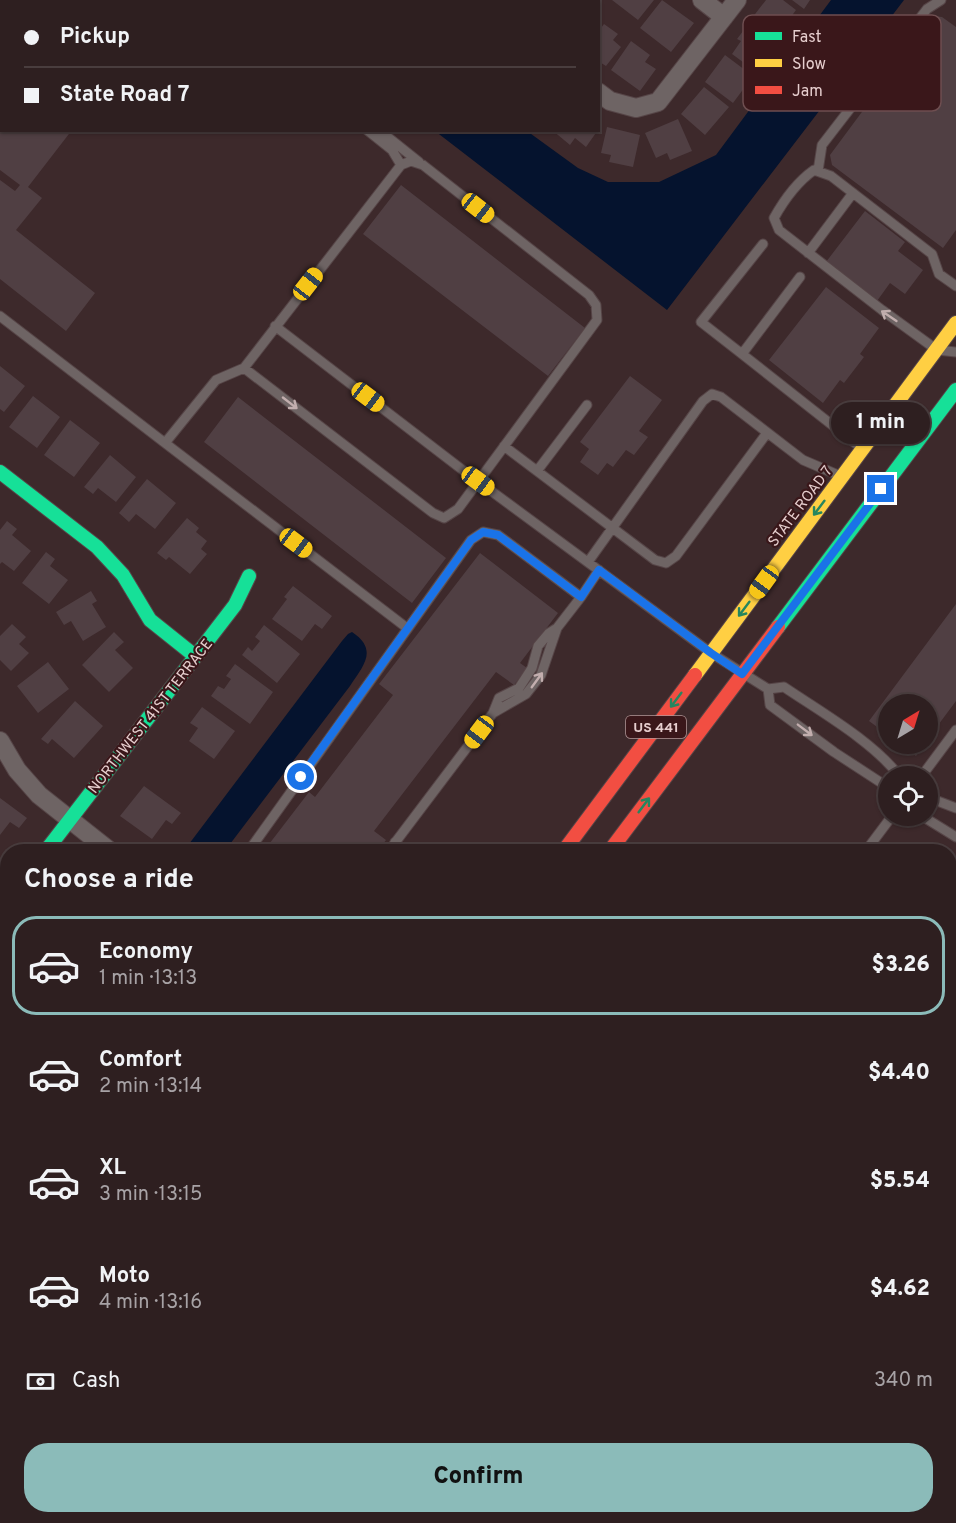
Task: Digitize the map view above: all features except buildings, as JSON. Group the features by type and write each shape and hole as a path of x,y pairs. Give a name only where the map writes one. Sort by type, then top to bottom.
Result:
{"main road":[{"name":"STATE ROAD 7","path":"569,844 956,324"},
{"name":"US 441","path":"615,844 956,390"},
{"path":"0,472 97,547 123,575 150,620 195,656"},
{"name":"NORTHWEST 41ST TERRACE","path":"51,844 235,605 249,576"}],"street":[{"path":"702,0 724,17"},
{"path":"600,94 610,101 636,108 657,102 737,0"},
{"path":"0,741 17,770 39,795 100,844"}],"lane":[{"path":"922,15 941,0"},
{"path":"818,171 822,145 848,111"},
{"path":"369,132 392,150 400,165"},
{"path":"244,368 433,513 444,518 458,509 597,320 596,305 589,295 382,132"},
{"path":"165,443 216,380 244,368 400,165 411,161 423,165"},
{"path":"956,286 939,274 932,254 831,176 818,171 814,170 802,179 780,207 774,219 779,230 936,350 956,352"},
{"path":"808,253 853,193"},
{"path":"763,244 701,322 863,449"},
{"path":"742,354 800,277"},
{"path":"0,316 408,628"},
{"path":"276,326 478,481 711,653 768,689 784,687 833,720 892,766"},
{"path":"588,562 703,401 712,394 721,397 803,460 843,477"},
{"path":"537,471 587,405"},
{"path":"504,446 655,560 666,563 676,556 767,433"},
{"path":"254,844 471,540 483,532 498,535 581,597"},
{"path":"398,844 395,842 493,713 526,694 541,675 557,628 599,570"},
{"path":"768,689 770,705 878,781"},
{"path":"929,766 956,730"},
{"path":"938,801 956,808"},
{"path":"871,844 884,826"},
{"path":"938,826 956,837"}],"water":[{"path":"831,0 904,0 893,15 820,15"},
{"path":"749,111 819,111 667,310 436,132 528,132 578,168 608,182 659,182 716,155"},
{"path":"352,632 360,639 367,652 360,672 350,686 230,844 189,844 342,641"}],"traffic: fast":[{"path":"778,627 956,390"},
{"path":"0,472 97,547 123,575 150,620 195,656"},
{"path":"51,844 235,605 249,576"}],"traffic: slow":[{"path":"695,675 956,323"}],"traffic: jam":[{"path":"615,844 778,627"},
{"path":"569,844 695,675"}],"route":[{"path":"301,777 471,540 483,532 498,535 581,597 599,570 742,674 881,489"}]}
